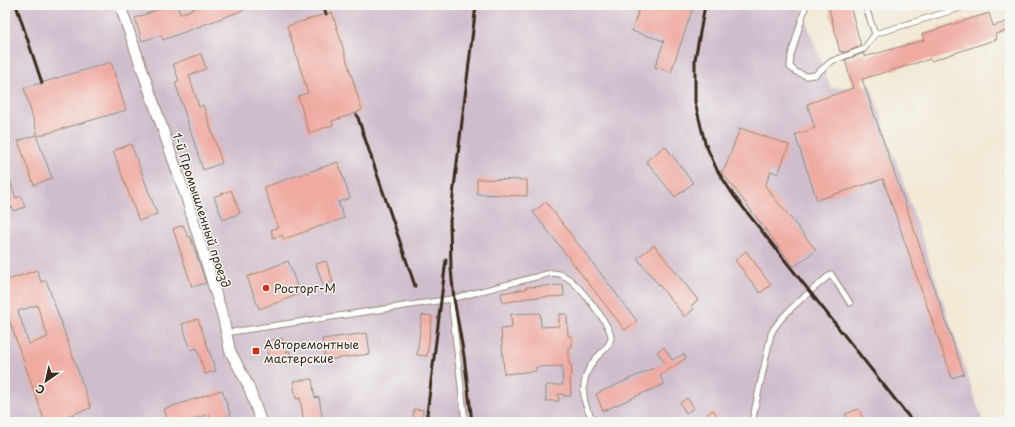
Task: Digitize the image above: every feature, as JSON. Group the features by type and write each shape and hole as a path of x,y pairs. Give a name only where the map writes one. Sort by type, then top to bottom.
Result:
{"street":[{"name":"1-й Промышленный проезд","path":"120,5 187,200 223,317 225,333 230,350 248,385 261,422"}],"lane":[{"path":"806,5 791,55 790,67 796,72 806,76 815,75 832,61 864,49 875,34 967,6"},
{"path":"865,5 875,34"},
{"path":"225,333 452,299 551,273 560,274 568,278 594,306 610,330 611,334 609,344 593,362 587,373 584,384 584,400 588,411 596,422"},
{"path":"752,422 771,334 778,322 804,296 831,274 850,303"},
{"path":"452,299 465,422"}],"shaded area":[{"path":"5,5 800,5 831,88 871,86 983,422 5,422"}],"building":[{"path":"171,5 177,5 180,14 203,5 254,6 163,40 161,35 142,41 135,18"},
{"path":"640,5 694,5 671,72 655,67 664,41 632,31"},
{"path":"828,5 850,5 861,46 843,53 843,51 840,52"},
{"path":"332,12 362,110 332,121 333,125 309,133 298,96 308,93 287,26"},
{"path":"989,13 993,26 1010,21 1010,30 995,34 997,39 931,61 930,59 862,79 964,374 952,378 883,179 817,200 795,135 815,128 807,104 853,88 845,60 864,53 864,57 924,40 922,34"},
{"path":"201,54 206,69 189,75 199,107 203,105 222,163 203,170 175,82 179,81 173,64"},
{"path":"111,62 126,110 38,136 24,88"},
{"path":"740,128 789,145 778,174 771,171 765,186 816,250 794,267 721,171 725,168"},
{"path":"36,135 52,178 34,185 18,141"},
{"path":"131,144 157,214 139,221 113,151"},
{"path":"665,146 693,183 675,197 646,161"},
{"path":"338,162 350,198 338,202 344,218 284,239 282,235 273,238 271,230 278,227 264,187"},
{"path":"5,169 16,198 21,196 25,207 13,211 12,207 5,209"},
{"path":"477,179 527,180 527,196 477,194"},
{"path":"231,190 240,213 223,220 214,197"},
{"path":"546,202 637,321 625,330 533,212"},
{"path":"183,225 188,237 190,236 206,283 192,287 173,229"},
{"path":"654,245 698,300 691,306 694,309 685,317 637,258"},
{"path":"746,251 771,285 760,293 735,260"},
{"path":"288,261 300,294 259,309 247,277"},
{"path":"326,261 333,282 323,285 316,264"},
{"path":"37,270 41,282 46,280 91,408 50,422 45,422 5,308 5,281","holes":["37,305 48,337 29,344 18,311"]},
{"path":"563,285 564,296 527,298 503,303 501,293 526,289 526,287"},
{"path":"540,313 541,327 559,326 559,314 567,314 568,336 572,336 572,347 569,347 569,364 571,364 572,375 570,376 571,396 558,394 559,401 546,401 546,385 563,385 562,366 536,367 536,371 504,374 501,329 512,328 511,314"},
{"path":"422,315 432,316 427,356 417,355"},
{"path":"198,319 216,371 205,374 197,348 191,350 182,324"},
{"path":"367,333 370,354 325,360 322,339"},
{"path":"282,338 285,352 290,351 291,360 270,364 265,341"},
{"path":"664,347 672,360 684,354 686,358 660,376 664,384 603,411 596,394 665,363 657,352"},
{"path":"312,379 315,398 319,397 323,422 304,422 300,398 296,399 293,381"},
{"path":"222,390 233,422 211,422 209,414 185,422 168,422 164,409"},
{"path":"687,398 694,408 686,413 680,403"},
{"path":"414,409 423,410 422,420 413,419"},
{"path":"859,409 864,422 848,422 845,414"},
{"path":"713,410 722,422 710,422 705,416"}],"railway":[{"path":"16,5 42,83"},
{"path":"323,5 326,14"},
{"path":"472,422 464,356 454,299 451,269 450,221 476,5"},
{"path":"705,5 695,60 695,102 705,143 717,170 734,196 913,422"},
{"path":"357,115 415,286"},
{"path":"427,414 446,260"},
{"path":"425,422 427,414 428,422"}],"place":[{"name":"Росторг-М","path":"266,288"},
{"name":"Авторемонтные мастерские","path":"256,351"}]}
